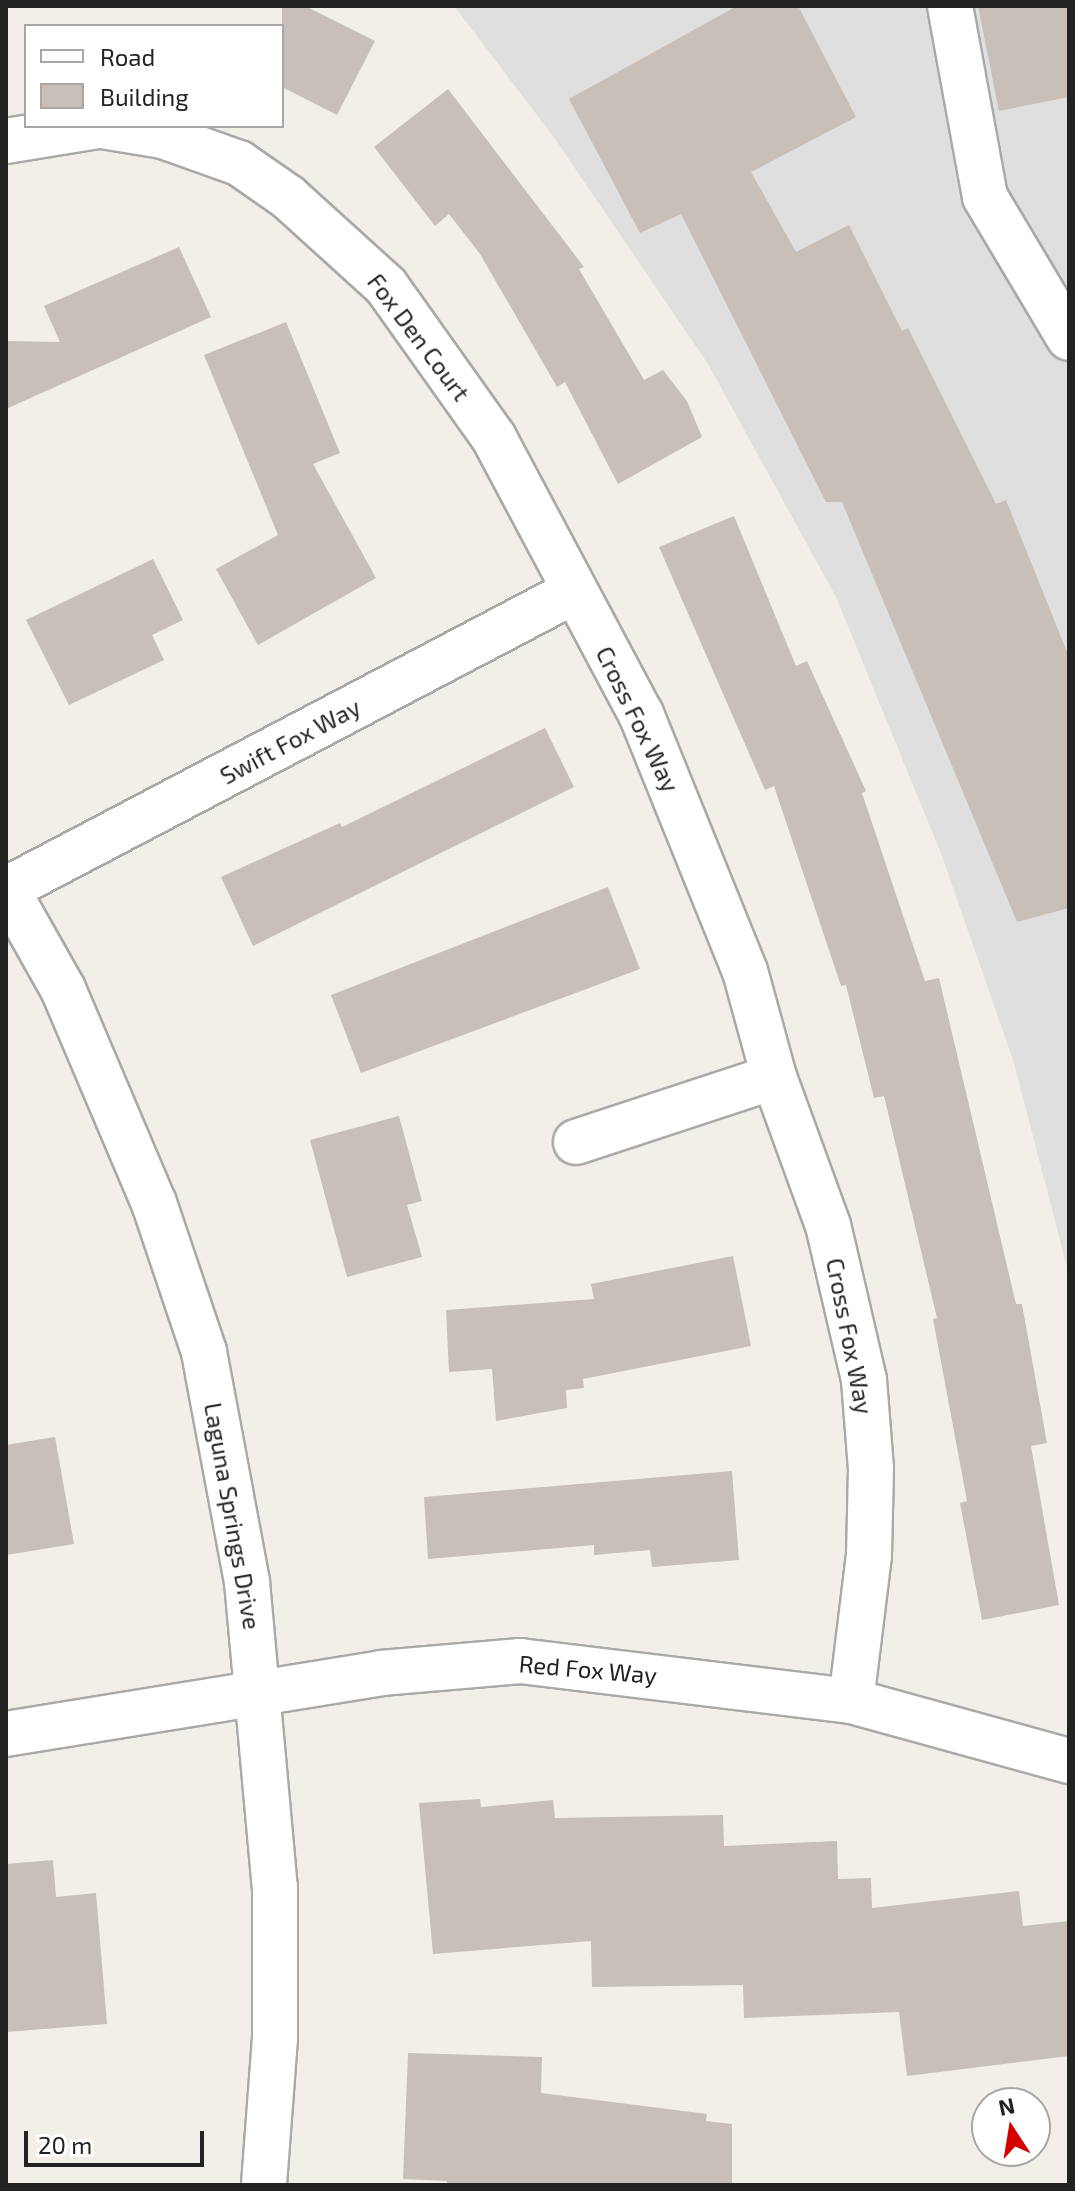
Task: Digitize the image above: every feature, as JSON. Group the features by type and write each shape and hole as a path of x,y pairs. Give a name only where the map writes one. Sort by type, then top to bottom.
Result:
{"street":[{"path":"950,6 985,197 1069,338"},
{"name":"Fox Den Court","path":"6,141 87,128"},
{"name":"Fox Den Court","path":"113,128 163,136 239,163 288,197 386,286 494,438 573,592"},
{"name":"Swift Fox Way","path":"6,889 573,592"},
{"name":"Cross Fox Way","path":"573,592 641,714 679,803 745,971 774,1077 828,1225 864,1380 871,1468 869,1555 851,1701"},
{"name":"Laguna Springs Drive","path":"6,889 63,989 154,1203 204,1352 247,1582 261,1692 275,1887 275,2038 264,2185"},
{"path":"576,1142 774,1077"},
{"name":"Red Fox Way","path":"6,1734 381,1673 520,1661 851,1701 1069,1761"}],"shaded area":[{"path":"454,6 1069,6 1069,1275 1014,1063 942,856 836,597 708,364 553,136"}],"building":[{"path":"282,6 305,6 375,41 337,115 284,88"},
{"path":"737,6 798,6 856,117 751,172 796,252 849,225 902,331 908,328 996,504 1006,500 1069,657 1069,908 1017,922 842,502 826,502 681,214 640,233 569,99"},
{"path":"978,6 1069,6 1069,97 999,111"},
{"path":"448,89 584,267 579,269 644,380 663,370 687,401 702,437 618,484 565,382 557,387 480,254 449,214 435,226 374,147"},
{"path":"179,247 211,317 6,409 6,341 60,342 44,306"},
{"path":"286,322 340,453 313,464 376,578 258,645 216,569 278,535 204,355"},
{"path":"734,516 796,666 807,661 866,791 862,793 925,981 939,978 1016,1304 1022,1304 1047,1443 1031,1446 1059,1605 982,1620 960,1503 967,1501 933,1319 937,1318 884,1096 874,1098 846,985 841,986 774,786 765,790 659,547"},
{"path":"153,559 183,620 152,635 164,660 69,705 26,620"},
{"path":"545,728 574,787 253,946 221,877 340,823 342,827"},
{"path":"608,887 640,969 361,1073 331,995"},
{"path":"399,1116 422,1201 407,1205 422,1257 347,1277 310,1140"},
{"path":"733,1256 751,1346 583,1379 584,1388 566,1390 567,1408 496,1421 492,1369 449,1372 446,1310 594,1299 591,1284"},
{"path":"55,1437 74,1544 6,1555 6,1445"},
{"path":"732,1471 739,1560 652,1567 650,1550 594,1555 594,1545 428,1559 424,1497"},
{"path":"480,1799 481,1807 553,1800 555,1818 723,1815 724,1846 837,1841 838,1879 871,1878 872,1908 1019,1891 1023,1926 1069,1921 1069,2056 907,2076 899,2012 744,2018 743,1985 592,1987 591,1941 433,1954 419,1803"},
{"path":"53,1860 56,1897 96,1893 107,2024 6,2032 6,1864"},
{"path":"408,2053 542,2057 541,2093 707,2114 706,2121 732,2124 732,2185 447,2185 447,2181 403,2179"}]}
